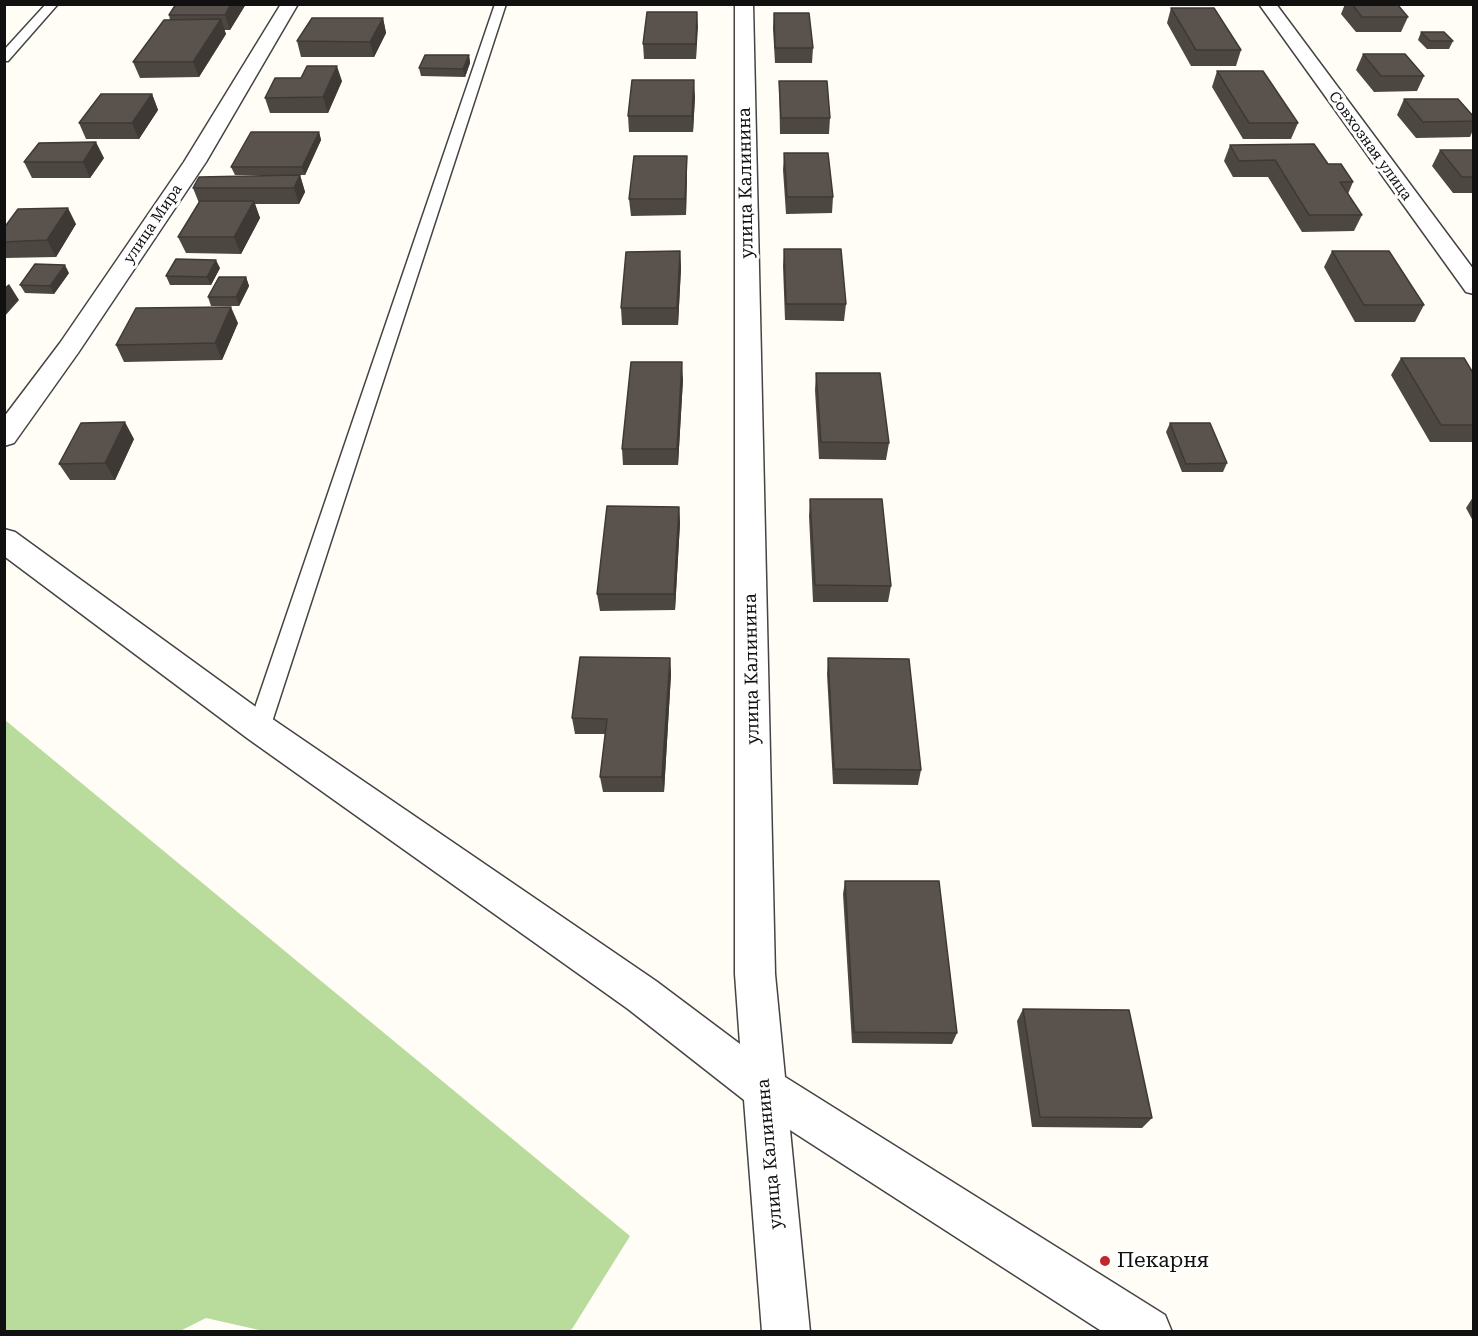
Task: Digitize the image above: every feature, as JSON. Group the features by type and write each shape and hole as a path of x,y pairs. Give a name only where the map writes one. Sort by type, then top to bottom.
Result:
{"street":[{"name":"улица Мира","path":"4,437 69,348 195,162 290,4"},
{"name":"улица Калинина","path":"744,4 755,975 786,1332"},
{"name":"Совхозная улица","path":"1267,4 1473,287"},
{"path":"4,540 259,728 642,995 764,1088 1148,1332"}],"lane":[{"path":"4,58 53,4"},
{"path":"259,728 501,4"}],"green space":[{"path":"5,720 630,1236 572,1329 567,1332 268,1332 206,1318 180,1331 5,1331"}],"building":[{"path":"176,4 231,4 225,15 169,15"},
{"path":"1352,4 1397,4 1408,17 1362,17"},
{"path":"1171,8 1214,8 1241,50 1196,50"},
{"path":"647,12 697,12 696,44 643,44"},
{"path":"774,13 809,13 813,48 775,48"},
{"path":"312,18 383,18 370,42 297,41"},
{"path":"221,19 193,62 133,62 164,20"},
{"path":"1421,32 1444,32 1453,41 1430,41"},
{"path":"1363,54 1405,54 1424,76 1381,76"},
{"path":"425,55 469,55 463,69 419,68"},
{"path":"307,66 337,66 323,97 265,98 275,78 301,78"},
{"path":"1217,71 1263,71 1298,123 1249,123"},
{"path":"632,80 694,80 692,116 628,116"},
{"path":"779,81 827,81 830,118 781,118"},
{"path":"101,94 152,94 132,123 79,123"},
{"path":"1404,99 1458,99 1473,116 1473,121 1423,122"},
{"path":"251,132 319,132 302,167 231,167"},
{"path":"96,142 83,162 24,162 39,143"},
{"path":"1314,144 1328,164 1341,164 1353,182 1340,182 1362,215 1309,215 1275,160 1239,161 1230,145"},
{"path":"1440,150 1473,150 1473,177 1462,177"},
{"path":"784,153 828,153 833,197 787,197"},
{"path":"634,156 687,156 685,199 629,199"},
{"path":"300,175 294,188 193,188 199,177"},
{"path":"200,201 254,201 234,237 178,237"},
{"path":"68,208 47,240 4,242 4,228 18,209"},
{"path":"784,249 841,249 846,304 786,304"},
{"path":"680,251 677,308 621,308 626,252"},
{"path":"1332,251 1389,251 1424,305 1364,305"},
{"path":"176,259 216,260 207,277 166,276"},
{"path":"35,264 65,265 50,286 20,285"},
{"path":"219,277 246,277 236,297 208,297"},
{"path":"231,307 215,343 116,345 136,308"},
{"path":"1401,358 1464,358 1473,373 1473,425 1441,425"},
{"path":"631,362 682,362 677,449 622,449"},
{"path":"816,373 880,373 889,443 821,442"},
{"path":"125,422 105,463 59,464 81,423"},
{"path":"1170,423 1210,423 1227,463 1186,464"},
{"path":"810,499 882,499 891,586 815,585"},
{"path":"607,506 679,507 674,594 597,594"},
{"path":"580,657 670,658 662,777 600,777 607,719 572,718"},
{"path":"828,658 909,659 921,770 834,769"},
{"path":"845,881 939,881 957,1033 854,1032"},
{"path":"1023,1009 1129,1010 1152,1118 1040,1117"}],"place":[{"name":"Пекарня","path":"1105,1261"}]}
